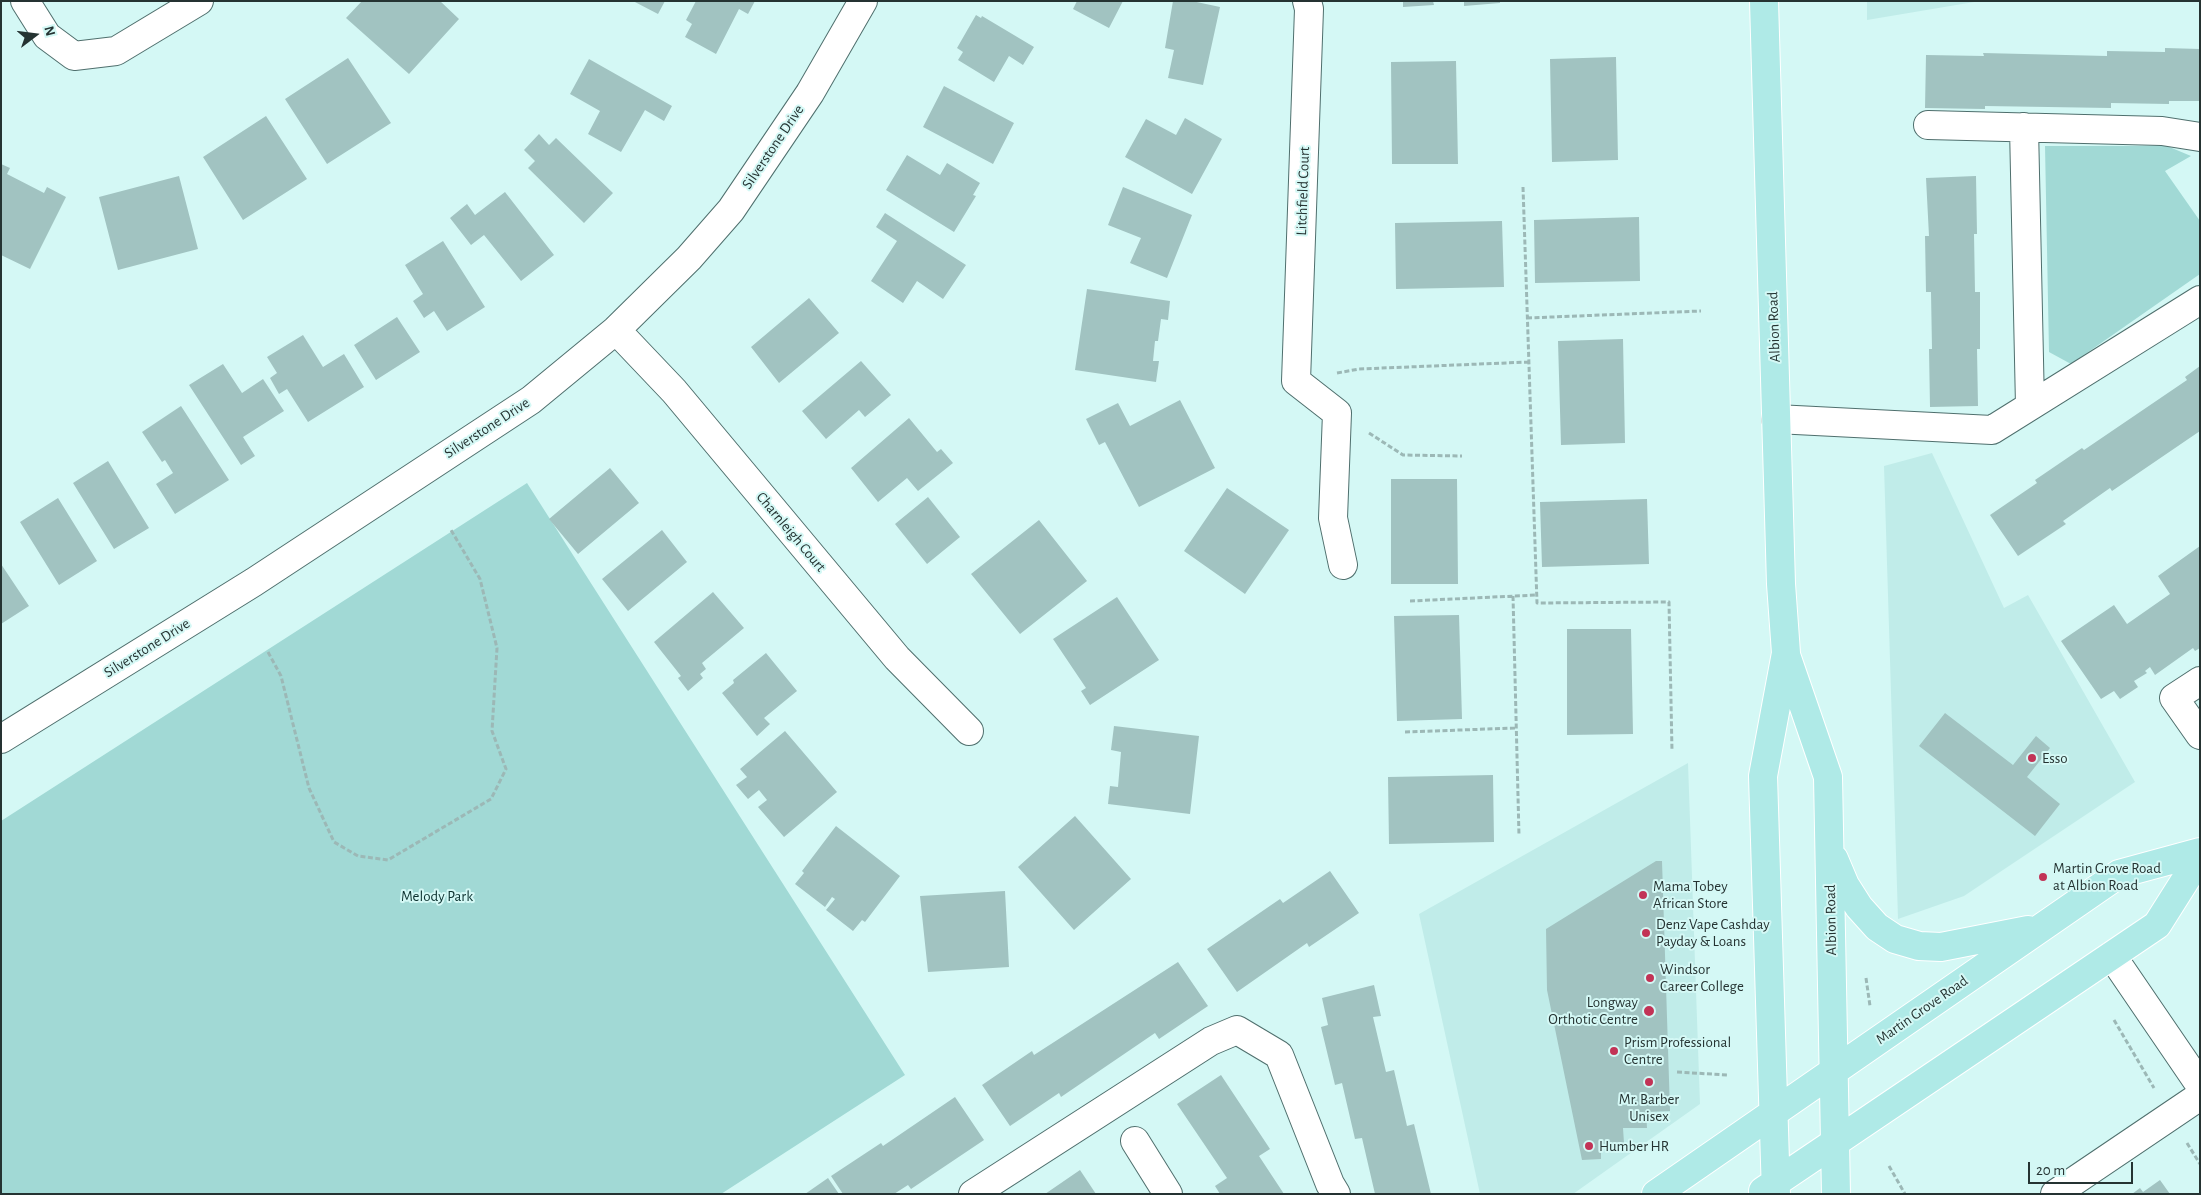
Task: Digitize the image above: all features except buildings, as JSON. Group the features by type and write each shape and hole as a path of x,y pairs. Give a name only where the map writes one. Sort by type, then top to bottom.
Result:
{"main road":[{"name":"Albion Road","path":"1764,1 1781,584 1786,653 1828,777 1836,1194"},
{"name":"Albion Road","path":"1770,1190 1774,1113 1763,776 1786,653"},
{"path":"1830,848 1845,885 1858,907 1877,927 1894,939 1920,946 1941,947 2042,926"},
{"name":"Martin Grove Road","path":"1656,1194 2119,874 2200,852"},
{"path":"1770,1190 1836,1142 2157,925 2200,857"}],"street":[{"path":"25,1 47,36 74,56 116,51 199,1"},
{"name":"Silverstone Drive","path":"1,739 254,582 531,400 616,330 689,258 731,210 810,93 863,1"},
{"name":"Litchfield Court","path":"1296,381 1309,9 1307,1"},
{"path":"1928,126 2162,131 2200,137"},
{"path":"2024,128 2030,406"},
{"path":"1776,419 1992,430 2200,300"},
{"name":"Charnleigh Court","path":"616,330 674,391 897,658 969,732"},
{"path":"1296,381 1338,413 1333,518 1343,565"},
{"path":"2200,681 2174,698 2200,735"},
{"path":"2112,956 2200,1085"},
{"path":"973,1194 1211,1041 1237,1030 1279,1055 1330,1184 1336,1194"},
{"path":"2055,1194 2200,1096"},
{"path":"1135,1141 1168,1194"}],"path":[{"path":"1523,187 1537,603 1669,602 1672,751"},
{"path":"1527,318 1700,311"},
{"path":"1296,381 1359,369 1529,362"},
{"path":"1338,413 1403,455 1462,456"},
{"path":"268,652 280,676 309,788 334,842 358,856 388,860 491,799 506,768 492,731 497,648 480,579 451,530"},
{"path":"1410,601 1537,595"},
{"path":"1513,596 1519,836"},
{"path":"1405,732 1516,728"},
{"path":"1865,972 1871,1012"},
{"path":"1677,989 1728,987"},
{"path":"2111,1015 2200,1164"},
{"path":"1677,1072 1728,1075"},
{"path":"1889,1166 1905,1194"}],"shaded area":[{"path":"1867,1 1980,1 1867,20"},
{"path":"1932,453 2004,608 2028,595 2135,782 1964,896 1898,919 1884,466"},
{"path":"1688,763 1700,1104 1573,1194 1480,1194 1419,914"}],"green space":[{"path":"2045,146 2167,146 2191,156 2165,171 2200,221 2200,274 2071,364 2049,352"},
{"name":"Melody Park","path":"527,483 905,1075 721,1194 1,1194 1,821"}],"place":[{"name":"Esso","path":"2032,758"},
{"name":"Martin Grove Road at Albion Road","path":"2043,877"},
{"name":"Mama Tobey African Store","path":"1643,895"},
{"name":"Denz Vape Cashday Payday & Loans","path":"1646,933"},
{"name":"Windsor Career College","path":"1650,978"},
{"name":"Longway Orthotic Centre","path":"1649,1011"},
{"name":"Prism Professional Centre","path":"1614,1051"},
{"name":"Mr. Barber Unisex","path":"1649,1082"},
{"name":"Humber HR","path":"1589,1146"}]}
